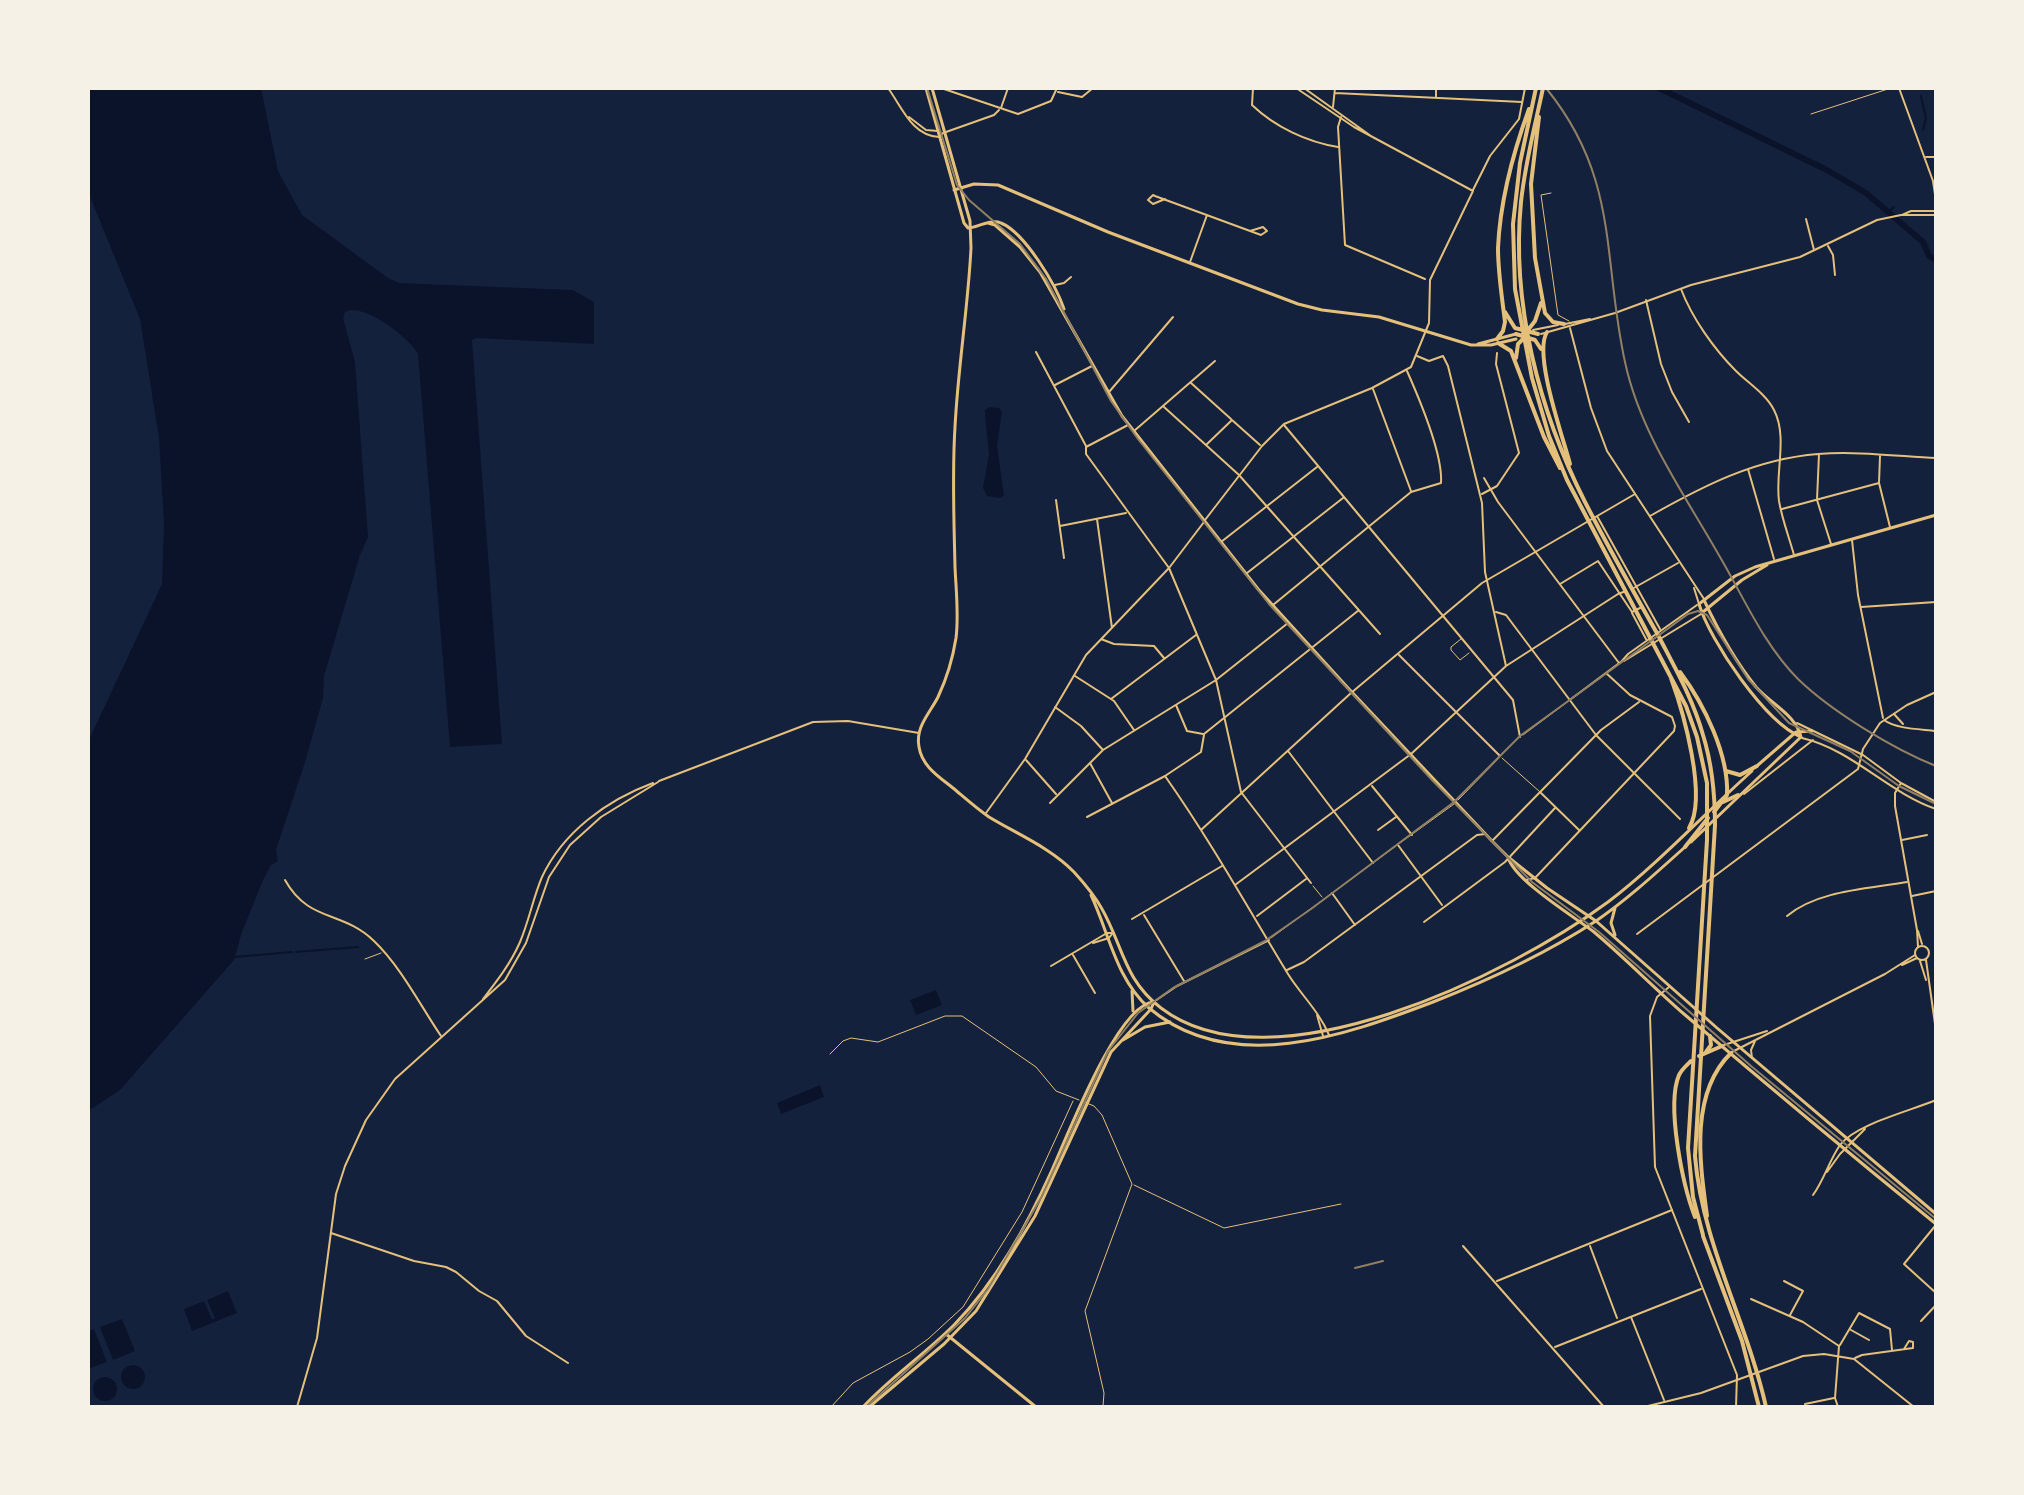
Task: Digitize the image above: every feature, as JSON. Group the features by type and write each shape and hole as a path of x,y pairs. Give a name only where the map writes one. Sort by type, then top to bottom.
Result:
{"highway":[{"path":"1543,88 1520,216 1522,314 1549,416 1582,504"},
{"path":"1536,90 1520,163 1513,224 1526,353 1543,417 1567,480"},
{"path":"1536,90 1509,175 1501,220 1499,269 1504,326 1498,341 1509,348 1552,455 1664,654 1686,726 1694,780 1696,811 1689,828"},
{"path":"1541,98 1531,184 1535,258 1547,317 1553,322 1568,325"},
{"path":"1517,365 1517,347 1538,316 1541,299"},
{"path":"1503,306 1511,324 1536,342 1544,355"},
{"path":"1523,335 1538,332"},
{"path":"1547,332 1543,339 1544,355 1551,395 1573,478"},
{"path":"1664,654 1672,661 1706,713 1724,768 1728,793 1685,847"},
{"path":"1672,661 1698,718 1710,783 1714,841 1695,1156 1701,1205 1746,1335 1766,1407"},
{"path":"1666,664 1692,720 1710,783 1691,1077 1689,1169 1703,1235"},
{"path":"1724,768 1736,775 1757,766"},
{"path":"1694,780 1700,796 1709,802 1720,803 1741,795"},
{"path":"1705,1053 1711,1045 1710,1036"},
{"path":"1722,1046 1705,1053 1684,1068 1679,1076 1679,1156 1691,1207 1742,1341 1759,1407"},
{"path":"1709,1230 1701,1169 1703,1110 1713,1073 1731,1053"}],"main road":[{"path":"926,88 954,190 968,228"},
{"path":"932,88 970,221 971,255 955,428 956,637 941,688 919,733 919,750 931,770 986,814 1063,862 1089,890 1128,971 1154,1002 1188,1022 1228,1035 1274,1038 1327,1030 1389,1013 1447,991 1517,958 1589,915 1640,875 1720,803"},
{"path":"954,190 974,184 998,185 1108,232 1298,304 1379,317 1471,345 1484,346 1523,335"},
{"path":"968,228 997,222 1006,226 1033,253 1128,425 1272,606 1485,834 1537,880 1617,938 1739,1047 1936,1214"},
{"path":"988,223 995,225 1032,260 1065,313"},
{"path":"1801,737 1781,726 1743,683 1699,604 1746,570 1936,515"},
{"path":"1702,613 1742,580 1773,563"},
{"path":"1704,600 1728,645 1756,686 1797,723 1801,737"},
{"path":"1728,793 1793,734 1812,731"},
{"path":"1110,934 1123,976 1131,988 1151,1009 1170,1022 1206,1037 1247,1044 1283,1044 1323,1038 1393,1017 1476,984 1520,964 1594,922 1685,847 1801,737"},
{"path":"1508,857 1531,886 1579,921 1710,1036 1936,1224"},
{"path":"1616,906 1611,923 1617,938"},
{"path":"1131,988 1135,1002 1133,1013"},
{"path":"869,1407 951,1338 976,1311 1027,1230 1104,1062 1133,1013 1144,1002 1154,1002"},
{"path":"1104,1062 1154,1002"},
{"path":"1119,1043 1145,1027 1170,1022"},
{"path":"863,1407 975,1302 1013,1246 1082,1109"},
{"path":"945,1333 1036,1407"}],"street":[{"path":"888,88 920,133 939,137 944,132 994,115 1000,109 1008,88"},
{"path":"941,88 955,90 1000,109 1023,113 1045,105 1057,90 1082,97 1093,88"},
{"path":"1253,88 1252,105 1273,121 1313,142 1339,147"},
{"path":"1296,88 1331,110"},
{"path":"1304,88 1341,118 1381,143 1473,191"},
{"path":"1331,110 1335,88"},
{"path":"1436,88 1436,98"},
{"path":"986,814 1025,759 1073,675 1100,639 1169,568 1262,446 1284,424 1407,371 1427,331 1431,306 1430,280 1490,156 1519,119 1525,88"},
{"path":"1811,114 1891,88"},
{"path":"1899,88 1925,157 1936,201"},
{"path":"1335,93 1522,102"},
{"path":"908,117 926,130 944,132"},
{"path":"1341,118 1338,127 1345,243 1349,249 1425,279"},
{"path":"1925,157 1936,157"},
{"path":"1551,193 1541,195 1558,315 1567,318 1591,408 1604,442 1704,600"},
{"path":"1165,199 1250,231"},
{"path":"1538,332 1599,318 1680,288 1786,262 1814,251 1853,229 1886,218 1936,212"},
{"path":"1189,263 1207,215"},
{"path":"1806,219 1814,251"},
{"path":"1828,244 1833,255 1835,275"},
{"path":"1053,286 1071,277"},
{"path":"1680,288 1685,301 1715,346 1773,409 1779,424 1781,510 1794,556"},
{"path":"1646,300 1661,364 1689,422"},
{"path":"1108,393 1173,317"},
{"path":"1538,332 1568,325"},
{"path":"1036,352 1086,447 1086,454 1169,568 1216,680 1241,792 1324,900"},
{"path":"1481,494 1492,491 1519,453 1496,364 1497,353"},
{"path":"1416,356 1427,361 1440,356 1445,359 1481,494 1486,580 1506,666"},
{"path":"1134,432 1215,361"},
{"path":"1054,385 1093,366"},
{"path":"1272,606 1411,492 1439,484 1441,479 1434,444 1407,371"},
{"path":"1191,383 1262,446"},
{"path":"1372,388 1411,492"},
{"path":"1164,407 1239,475 1380,634"},
{"path":"1206,445 1232,420"},
{"path":"1284,424 1513,700 1520,737"},
{"path":"1086,447 1128,425"},
{"path":"1819,454 1817,500 1831,545"},
{"path":"1650,516 1716,480 1779,460 1819,454 1936,458"},
{"path":"1880,456 1879,483 1891,528"},
{"path":"1221,542 1318,466"},
{"path":"1748,468 1773,563"},
{"path":"1484,478 1583,617 1621,662"},
{"path":"1781,510 1879,483"},
{"path":"1201,830 1351,692 1486,580 1635,494"},
{"path":"1246,573 1344,497"},
{"path":"1056,500 1064,558"},
{"path":"1060,526 1128,512"},
{"path":"1597,516 1661,630"},
{"path":"1097,519 1112,628"},
{"path":"1852,539 1880,713 1883,719 1896,726 1936,731"},
{"path":"1559,584 1598,561 1647,640"},
{"path":"1235,885 1410,755 1506,666 1618,594 1638,587 1678,563"},
{"path":"1154,1002 1184,982 1269,939 1455,802 1520,737 1621,662 1626,655 1699,604 1694,587"},
{"path":"1861,607 1936,602"},
{"path":"1632,612 1647,605"},
{"path":"1087,817 1165,776 1201,752 1204,734 1359,610"},
{"path":"1495,613 1506,615 1596,735 1680,819"},
{"path":"1621,662 1629,660 1702,613"},
{"path":"1050,803 1103,750 1216,680 1288,623"},
{"path":"1111,699 1198,633"},
{"path":"1100,639 1114,644 1154,646 1164,658"},
{"path":"1461,639 1450,649 1458,660 1471,651"},
{"path":"1398,654 1579,831"},
{"path":"1531,886 1579,831 1667,742 1675,726 1667,713 1640,701 1606,673"},
{"path":"1073,675 1111,699 1135,731"},
{"path":"1637,934 1861,765 1863,749 1883,719 1936,692"},
{"path":"1492,841 1596,735 1640,701"},
{"path":"1176,705 1187,731 1204,734"},
{"path":"1054,707 1081,726 1103,750"},
{"path":"1894,713 1904,725"},
{"path":"480,1003 507,967 522,938 543,877 567,841 613,801 813,722 848,721 919,733"},
{"path":"1797,723 1863,755 1901,783 1936,802"},
{"path":"1801,737 1831,747 1896,790 1936,809"},
{"path":"1741,795 1813,740"},
{"path":"1288,750 1373,863"},
{"path":"1025,759 1057,796"},
{"path":"1090,762 1112,805"},
{"path":"1165,776 1330,1036"},
{"path":"297,1407 317,1338 336,1194 366,1120 395,1079 497,989 511,971 526,943 549,877 570,845 601,817 658,782"},
{"path":"1901,783 1896,790 1895,806 1917,930 1917,958 1927,981"},
{"path":"1372,785 1412,835"},
{"path":"1424,922 1505,862 1555,808"},
{"path":"1378,830 1397,816"},
{"path":"1286,970 1304,962 1477,835 1485,834"},
{"path":"1901,840 1927,835"},
{"path":"1398,845 1444,907"},
{"path":"1132,919 1223,865"},
{"path":"1255,917 1307,878"},
{"path":"1524,879 1537,880"},
{"path":"285,880 302,904 358,928 384,952 441,1036"},
{"path":"1787,916 1830,896 1908,881"},
{"path":"1911,896 1936,891"},
{"path":"1332,893 1355,925"},
{"path":"1143,913 1184,982"},
{"path":"1917,930 1923,946 1929,951 1927,981 1936,1031"},
{"path":"1051,966 1110,934"},
{"path":"1918,947 1923,946"},
{"path":"365,959 384,952"},
{"path":"1072,954 1095,993"},
{"path":"1731,1053 1772,1029 1901,965 1917,958 1926,960"},
{"path":"1669,986 1653,1004 1650,1016 1654,1153 1659,1178 1738,1379 1736,1407"},
{"path":"1316,1010 1323,1038"},
{"path":"830,1054 843,1041 851,1038 878,1042 945,1016 962,1016 1036,1067 1056,1091 1099,1110 1132,1184 1224,1228 1341,1204"},
{"path":"1722,1046 1772,1029"},
{"path":"1752,1058 1755,1040"},
{"path":"831,1407 853,1383 919,1346 963,1307 1022,1212 1074,1099"},
{"path":"1813,1195 1849,1140 1869,1125 1936,1100"},
{"path":"1103,1406 1104,1393 1085,1311 1132,1184"},
{"path":"1496,1282 1672,1210"},
{"path":"1936,1224 1904,1264 1936,1293"},
{"path":"330,1233 456,1272 497,1301 526,1336 568,1363"},
{"path":"1590,1245 1618,1321"},
{"path":"1463,1246 1604,1407"},
{"path":"1784,1281 1803,1291 1790,1316"},
{"path":"1554,1347 1702,1288"},
{"path":"1751,1299 1821,1332 1839,1346"},
{"path":"1921,1321 1935,1307"},
{"path":"1838,1407 1835,1398 1839,1346 1859,1313 1890,1329 1892,1350"},
{"path":"1631,1316 1665,1402"},
{"path":"1850,1330 1869,1340"},
{"path":"1854,1359 1856,1356 1904,1349"},
{"path":"1644,1407 1701,1393 1803,1356 1838,1355 1854,1359 1914,1407"},
{"path":"1806,1407 1805,1404 1835,1398"}],"water":[{"path":"88,88 261,88 278,171 302,215 399,283 573,290 594,302 594,344 472,340 502,744 450,747 418,354 385,323 363,312 345,312 343,318 355,362 368,537 324,676 323,698 276,850 278,861 271,865 263,880 234,960 120,1090 88,1111 88,742 162,584 164,524 159,438 140,319 88,192"},
{"path":"989,407 999,408 1002,412 997,446 1004,495 1000,498 987,496 983,488 989,454 985,410"},
{"path":"936,990 942,1005 916,1015 910,1000"},
{"path":"820,1085 824,1097 781,1114 777,1103"},
{"path":"228,1291 237,1313 192,1331 184,1309 204,1301 212,1320 215,1318 207,1300"},
{"path":"122,1319 135,1351 113,1360 100,1327"},
{"path":"94,1329 107,1362 88,1369 88,1332"},
{"path":"133,1365 141,1369 145,1377 141,1385 133,1389 125,1385 121,1377 125,1369"},
{"path":"105,1377 113,1381 117,1389 113,1397 105,1401 97,1397 93,1389 97,1381"}],"waterway":[{"path":"1659,88 1827,170 1866,193 1923,242 1929,256 1936,260"},
{"path":"1921,96 1926,119 1923,130"},
{"path":"1888,212 1894,207"},
{"path":"296,952 358,947"},
{"path":"235,957 292,952"}],"tram line":[{"path":"927,88 957,185 969,200 1020,244 1046,279 1111,401 1269,604 1433,781 1532,882 1599,932 1751,1066 1936,1219"},
{"path":"866,1407 965,1318 988,1289 1042,1196 1108,1051 1138,1013 1173,988 1265,941 1311,909 1454,802 1520,736 1688,614 1698,611 1707,615 1748,679 1789,723 1850,751 1899,786 1936,804"}],"railway":[{"path":"1546,88 1570,122 1597,187 1605,220 1625,362 1641,414 1665,463 1755,621 1786,666 1827,704 1901,750 1936,766"},
{"path":"1355,1268 1383,1261"}]}
